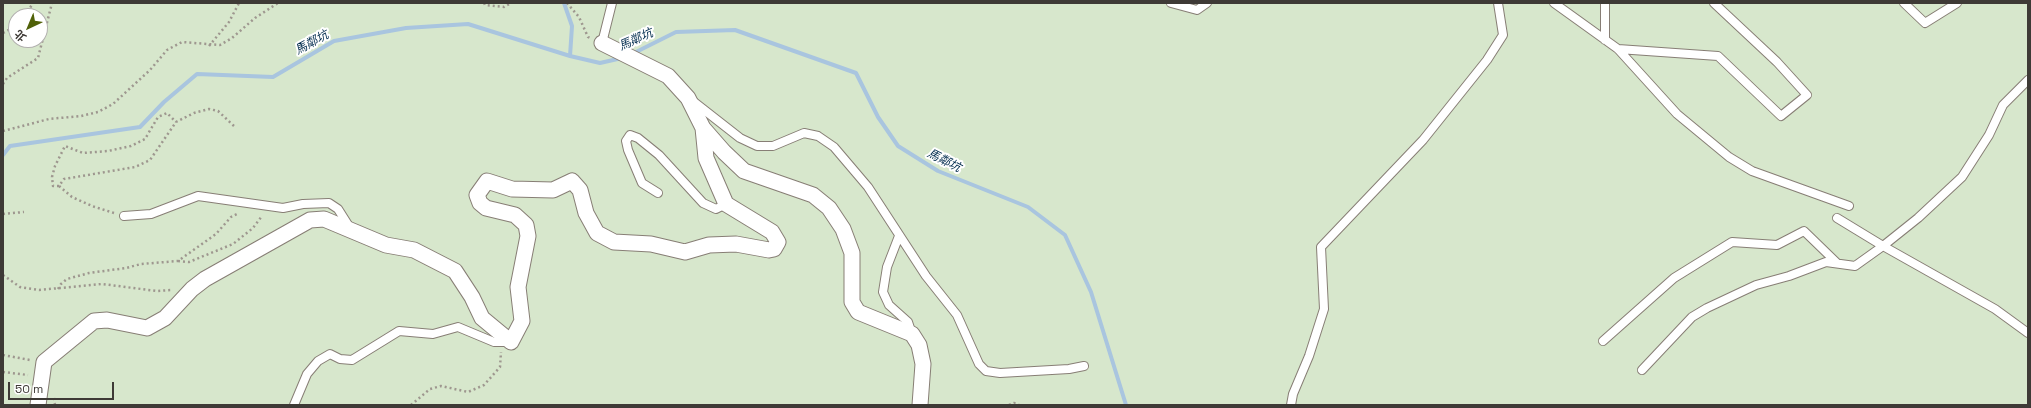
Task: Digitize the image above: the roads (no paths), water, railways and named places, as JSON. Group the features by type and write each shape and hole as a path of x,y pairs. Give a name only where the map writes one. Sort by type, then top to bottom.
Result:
{"street":[{"path":"602,43 615,51 668,76 688,98 703,128 724,152 744,171 813,196 829,208 844,229 852,253 852,302 858,312 912,334 919,345 923,364 920,405"},
{"path":"38,405 43,369 94,321 107,320 147,328 165,318 192,289 205,279 310,220 324,219 386,245 414,250 455,272 472,297 482,318 511,342 522,321 518,287 528,236 526,226 515,216 486,208 480,203 477,195 486,180 512,189 553,190 572,181 580,190 586,213 597,233 614,242 651,244 685,252 708,245 736,244 769,250 774,249 778,242 772,232 726,204 706,158 703,128"}],"lane":[{"path":"602,43 612,3"},
{"path":"1170,3 1197,10 1207,3"},
{"path":"1291,405 1293,394 1309,356 1324,309 1321,247 1423,140 1487,60 1503,35 1498,3"},
{"path":"1554,3 1618,49 1677,114 1730,157 1752,171 1849,206"},
{"path":"1605,3 1605,40"},
{"path":"1618,49 1718,56 1781,116 1807,96 1777,62 1714,3"},
{"path":"1904,3 1925,23 1957,3"},
{"path":"1642,370 1692,317 1707,308 1756,285 1788,276 1826,262 1854,266 1883,246 1918,218 1962,177 1989,135 2003,105 2028,80"},
{"path":"688,98 740,138 757,146 773,146 804,133 818,136 834,147 868,187 926,276 957,315 979,364 986,371 1007,373 1069,369 1084,366"},
{"path":"658,193 642,183 628,150 626,141 630,135 638,138 659,155 703,204 716,209 726,204"},
{"path":"124,216 152,214 198,196 283,208 303,204 329,203 338,209 350,229"},
{"path":"1837,218 1883,246 1995,309 2028,333"},
{"path":"1603,341 1674,278 1732,242 1777,245 1804,231 1837,264"},
{"path":"899,236 887,267 883,292 889,305 908,322 912,334"},
{"path":"294,405 307,374 318,361 330,354 340,359 352,360 399,331 433,334 458,327 494,342 511,342"}],"waterway":[{"path":"564,3 572,26 570,56"},
{"name":"馬鄰坑","path":"3,155 10,146 140,127 164,102 197,74 273,77 334,41 406,28 468,24 570,56 600,63 622,58"},
{"name":"馬鄰坑","path":"632,54 676,32 735,30 856,73 878,117 898,146 938,171 1028,207 1065,235 1091,292 1126,405"}]}
